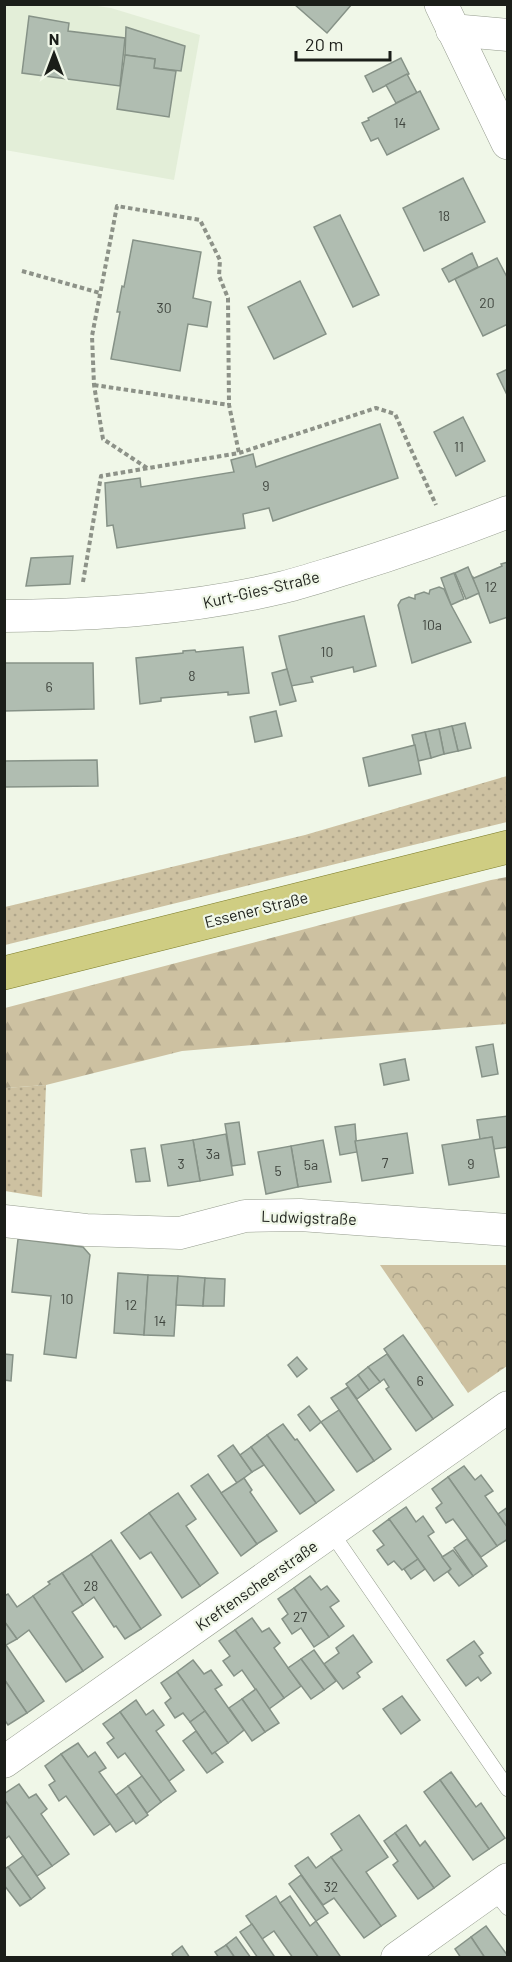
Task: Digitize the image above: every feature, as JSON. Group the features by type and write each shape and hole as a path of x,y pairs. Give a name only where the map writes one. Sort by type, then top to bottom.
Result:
{"main road":[{"name":"Essener Straße","path":"4,973 507,847"}],"street":[{"path":"446,17 507,35"},
{"path":"446,17 507,143"},
{"name":"Kurt-Gies-Straße","path":"4,616 77,615 194,604 284,587 449,534 507,512"},
{"name":"Ludwigstraße","path":"4,1221 86,1230 180,1233 245,1216 300,1215 507,1230"},
{"name":"Kreftenscheerstraße","path":"4,1762 507,1407"},
{"path":"397,1958 502,1892"}],"lane":[{"path":"332,1532 507,1789"}],"path":[{"path":"147,468 103,439 94,385 92,336 117,206 200,220 220,260 219,276 228,298 229,405 239,453"},
{"path":"22,271 100,293"},
{"path":"94,385 229,405"},
{"path":"77,615 101,476 239,453 376,408 395,414 449,534"}],"shaded area":[{"path":"84,4 111,8 200,35 174,180 5,150 6,5"}],"green space":[{"path":"507,776 507,822 5,945 5,907 305,835"},
{"path":"507,877 507,1024 182,1051 46,1085 5,1088 5,1008"},
{"path":"46,1085 42,1197 5,1191 4,1088"},
{"path":"380,1265 507,1265 507,1366 468,1393"}],"building":[{"path":"294,4 352,4 327,33"},
{"path":"29,16 69,23 68,31 125,38 120,86 22,73"},
{"path":"126,27 185,46 181,71 154,68 155,59 125,55"},
{"path":"125,55 155,59 154,68 176,71 169,117 117,109"},
{"path":"401,58 409,74 373,92 365,76"},
{"path":"407,74 417,93 396,103 386,85"},
{"path":"420,91 439,129 387,155 378,138 371,141 362,123"},
{"path":"463,178 485,222 424,251 403,208"},
{"path":"340,215 379,295 353,307 314,227"},
{"path":"133,240 201,252 193,298 211,302 207,327 188,324 180,371 111,359 120,312 117,312"},
{"path":"472,253 478,267 449,282 442,269"},
{"path":"497,258 508,279 508,324 483,336 455,279"},
{"path":"300,281 326,334 274,359 248,307"},
{"path":"508,369 508,397 497,374"},
{"path":"463,417 485,461 456,476 434,432"},
{"path":"380,424 398,478 273,521 269,508 243,514 245,528 117,548 113,525 107,526 105,483 140,478 141,487 234,472 231,460 253,454 256,467"},
{"path":"73,556 70,584 26,586 31,558"},
{"path":"508,562 508,617 490,623 472,576 474,578"},
{"path":"468,567 479,593 466,599 455,573"},
{"path":"454,573 464,599 451,605 441,578"},
{"path":"439,587 444,589 471,642 412,663 398,605 401,600 409,597 415,599 415,595 424,592 429,594 430,590"},
{"path":"364,616 376,666 354,672 353,667 311,677 313,682 291,686 279,636"},
{"path":"243,647 249,693 228,695 228,692 161,698 161,701 140,704 136,658 183,653 183,651 195,650 196,652"},
{"path":"4,663 93,663 94,709 4,711"},
{"path":"287,669 296,701 280,705 272,673"},
{"path":"276,711 282,736 255,742 250,717"},
{"path":"465,723 471,748 458,751 452,726"},
{"path":"452,726 458,751 444,754 439,729"},
{"path":"439,729 444,754 431,758 425,732"},
{"path":"425,732 431,758 418,761 412,735"},
{"path":"415,745 421,774 369,786 363,758"},
{"path":"97,760 98,786 4,787 4,761"},
{"path":"493,1044 498,1074 482,1077 476,1047"},
{"path":"405,1059 409,1080 384,1085 380,1064"},
{"path":"508,1116 508,1147 494,1149 492,1137 480,1139 477,1120"},
{"path":"239,1122 245,1164 232,1166 225,1124"},
{"path":"355,1124 357,1152 340,1155 335,1127"},
{"path":"407,1133 413,1173 362,1181 355,1141"},
{"path":"226,1134 233,1175 200,1181 193,1140"},
{"path":"492,1137 499,1177 449,1185 442,1145"},
{"path":"193,1140 200,1181 168,1186 161,1145"},
{"path":"323,1140 331,1182 298,1187 291,1146"},
{"path":"291,1146 298,1187 266,1194 258,1152"},
{"path":"145,1148 150,1181 136,1182 131,1150"},
{"path":"18,1239 83,1247 90,1255 76,1358 44,1354 51,1296 12,1292"},
{"path":"118,1273 148,1275 144,1335 114,1333"},
{"path":"148,1275 178,1276 174,1336 144,1335"},
{"path":"178,1276 205,1278 203,1306 176,1305"},
{"path":"205,1278 225,1279 224,1306 203,1306"},
{"path":"403,1335 453,1405 433,1419 384,1349"},
{"path":"4,1354 13,1355 11,1381 4,1380"},
{"path":"387,1354 433,1419 416,1431 386,1389 389,1387 384,1379 380,1382 368,1367"},
{"path":"297,1357 307,1369 297,1377 288,1365"},
{"path":"368,1367 380,1382 369,1390 358,1375"},
{"path":"358,1375 369,1390 357,1399 346,1384"},
{"path":"348,1387 391,1449 374,1461 331,1398"},
{"path":"309,1406 321,1422 310,1431 298,1415"},
{"path":"339,1410 374,1461 357,1472 321,1422"},
{"path":"283,1424 295,1440 297,1439 334,1490 316,1503 267,1435"},
{"path":"267,1435 316,1503 300,1514 251,1447"},
{"path":"233,1445 252,1472 237,1483 218,1456"},
{"path":"251,1447 264,1465 252,1472 240,1455"},
{"path":"464,1466 475,1480 481,1475 493,1491 485,1496 508,1528 508,1539 497,1546 448,1477"},
{"path":"208,1474 257,1544 241,1556 191,1486"},
{"path":"448,1477 497,1546 481,1557 453,1519 446,1523 436,1508 442,1503 432,1489"},
{"path":"244,1478 252,1490 250,1492 277,1531 257,1544 221,1493"},
{"path":"178,1493 196,1519 186,1526 218,1573 200,1586 149,1513"},
{"path":"406,1507 416,1522 423,1516 434,1532 428,1536 451,1569 434,1581 389,1519"},
{"path":"508,1507 508,1528 498,1514"},
{"path":"149,1513 200,1586 182,1598 151,1552 140,1559 121,1533"},
{"path":"389,1519 418,1559 402,1570 394,1561 388,1565 377,1550 384,1545 373,1531"},
{"path":"467,1539 487,1566 473,1576 454,1548"},
{"path":"111,1540 161,1615 141,1629 91,1554"},
{"path":"453,1550 473,1576 459,1586 448,1572 451,1569 442,1557"},
{"path":"91,1554 141,1629 125,1639 94,1597 83,1605 62,1573"},
{"path":"418,1559 425,1569 411,1579 404,1569"},
{"path":"62,1573 83,1605 72,1612 103,1657 83,1671 33,1596"},
{"path":"310,1576 321,1590 327,1586 339,1601 330,1607 344,1626 329,1637 294,1588"},
{"path":"294,1588 329,1637 314,1647 301,1628 292,1634 282,1619 288,1614 278,1599"},
{"path":"8,1594 17,1607 33,1596 83,1671 66,1682 29,1630 17,1639 4,1621 4,1596"},
{"path":"252,1618 262,1632 269,1628 280,1643 274,1648 301,1686 284,1698 235,1630"},
{"path":"4,1621 17,1639 6,1645 44,1701 27,1713 4,1679"},
{"path":"235,1630 284,1698 269,1709 242,1670 234,1676 223,1661 230,1656 219,1641"},
{"path":"353,1635 372,1662 357,1673 360,1677 343,1689 324,1664 339,1653 336,1648"},
{"path":"474,1641 483,1653 479,1656 491,1673 481,1681 478,1677 466,1686 447,1660"},
{"path":"314,1650 336,1681 324,1690 301,1659"},
{"path":"301,1659 324,1690 311,1699 288,1668"},
{"path":"193,1660 204,1674 211,1670 222,1685 215,1689 244,1730 228,1743 177,1672"},
{"path":"177,1672 205,1711 190,1722 183,1713 175,1718 165,1703 171,1698 161,1683"},
{"path":"4,1679 27,1713 8,1725 4,1719"},
{"path":"256,1689 279,1723 265,1732 242,1699"},
{"path":"402,1696 420,1720 401,1734 383,1709"},
{"path":"242,1699 265,1732 252,1741 229,1708"},
{"path":"136,1700 146,1715 153,1710 164,1725 156,1731 184,1770 169,1781 120,1712"},
{"path":"205,1711 228,1743 212,1754 190,1722"},
{"path":"120,1712 176,1791 161,1802 125,1753 118,1758 107,1743 114,1738 103,1724"},
{"path":"196,1731 212,1754 215,1752 223,1762 207,1773 183,1741"},
{"path":"78,1743 88,1757 95,1752 106,1768 99,1772 134,1820 116,1832 61,1754"},
{"path":"61,1754 110,1824 94,1835 66,1796 59,1801 49,1785 55,1781 45,1766"},
{"path":"451,1772 476,1807 481,1803 505,1838 489,1849 440,1780"},
{"path":"142,1776 161,1802 147,1813 128,1786"},
{"path":"440,1780 489,1849 473,1860 424,1792"},
{"path":"19,1784 29,1798 36,1794 47,1809 41,1814 69,1854 52,1866 4,1799 4,1794"},
{"path":"128,1786 148,1815 136,1824 116,1795"},
{"path":"4,1799 52,1866 37,1876 9,1836 4,1840"},
{"path":"359,1815 388,1857 366,1872 396,1916 381,1926 331,1857 342,1850 331,1834"},
{"path":"406,1825 420,1846 425,1841 450,1876 434,1888 395,1833"},
{"path":"395,1833 434,1888 418,1899 393,1865 398,1861 384,1841"},
{"path":"23,1856 45,1888 31,1899 8,1867"},
{"path":"308,1857 316,1868 331,1857 381,1926 364,1938 334,1898 323,1905 295,1866"},
{"path":"8,1867 31,1899 20,1906 4,1885 4,1869"},
{"path":"301,1875 328,1913 316,1921 289,1884"},
{"path":"276,1896 319,1958 293,1958 274,1931 262,1939 246,1916"},
{"path":"290,1896 310,1926 316,1921 340,1956 319,1958 280,1903"},
{"path":"252,1924 274,1956 272,1958 258,1958 240,1932"},
{"path":"486,1926 508,1958 485,1958 471,1937"},
{"path":"236,1937 251,1958 235,1958 226,1945"},
{"path":"471,1937 485,1958 461,1958 455,1949"},
{"path":"226,1945 235,1958 219,1958 215,1952"},
{"path":"182,1946 190,1958 174,1958 172,1954"}]}
